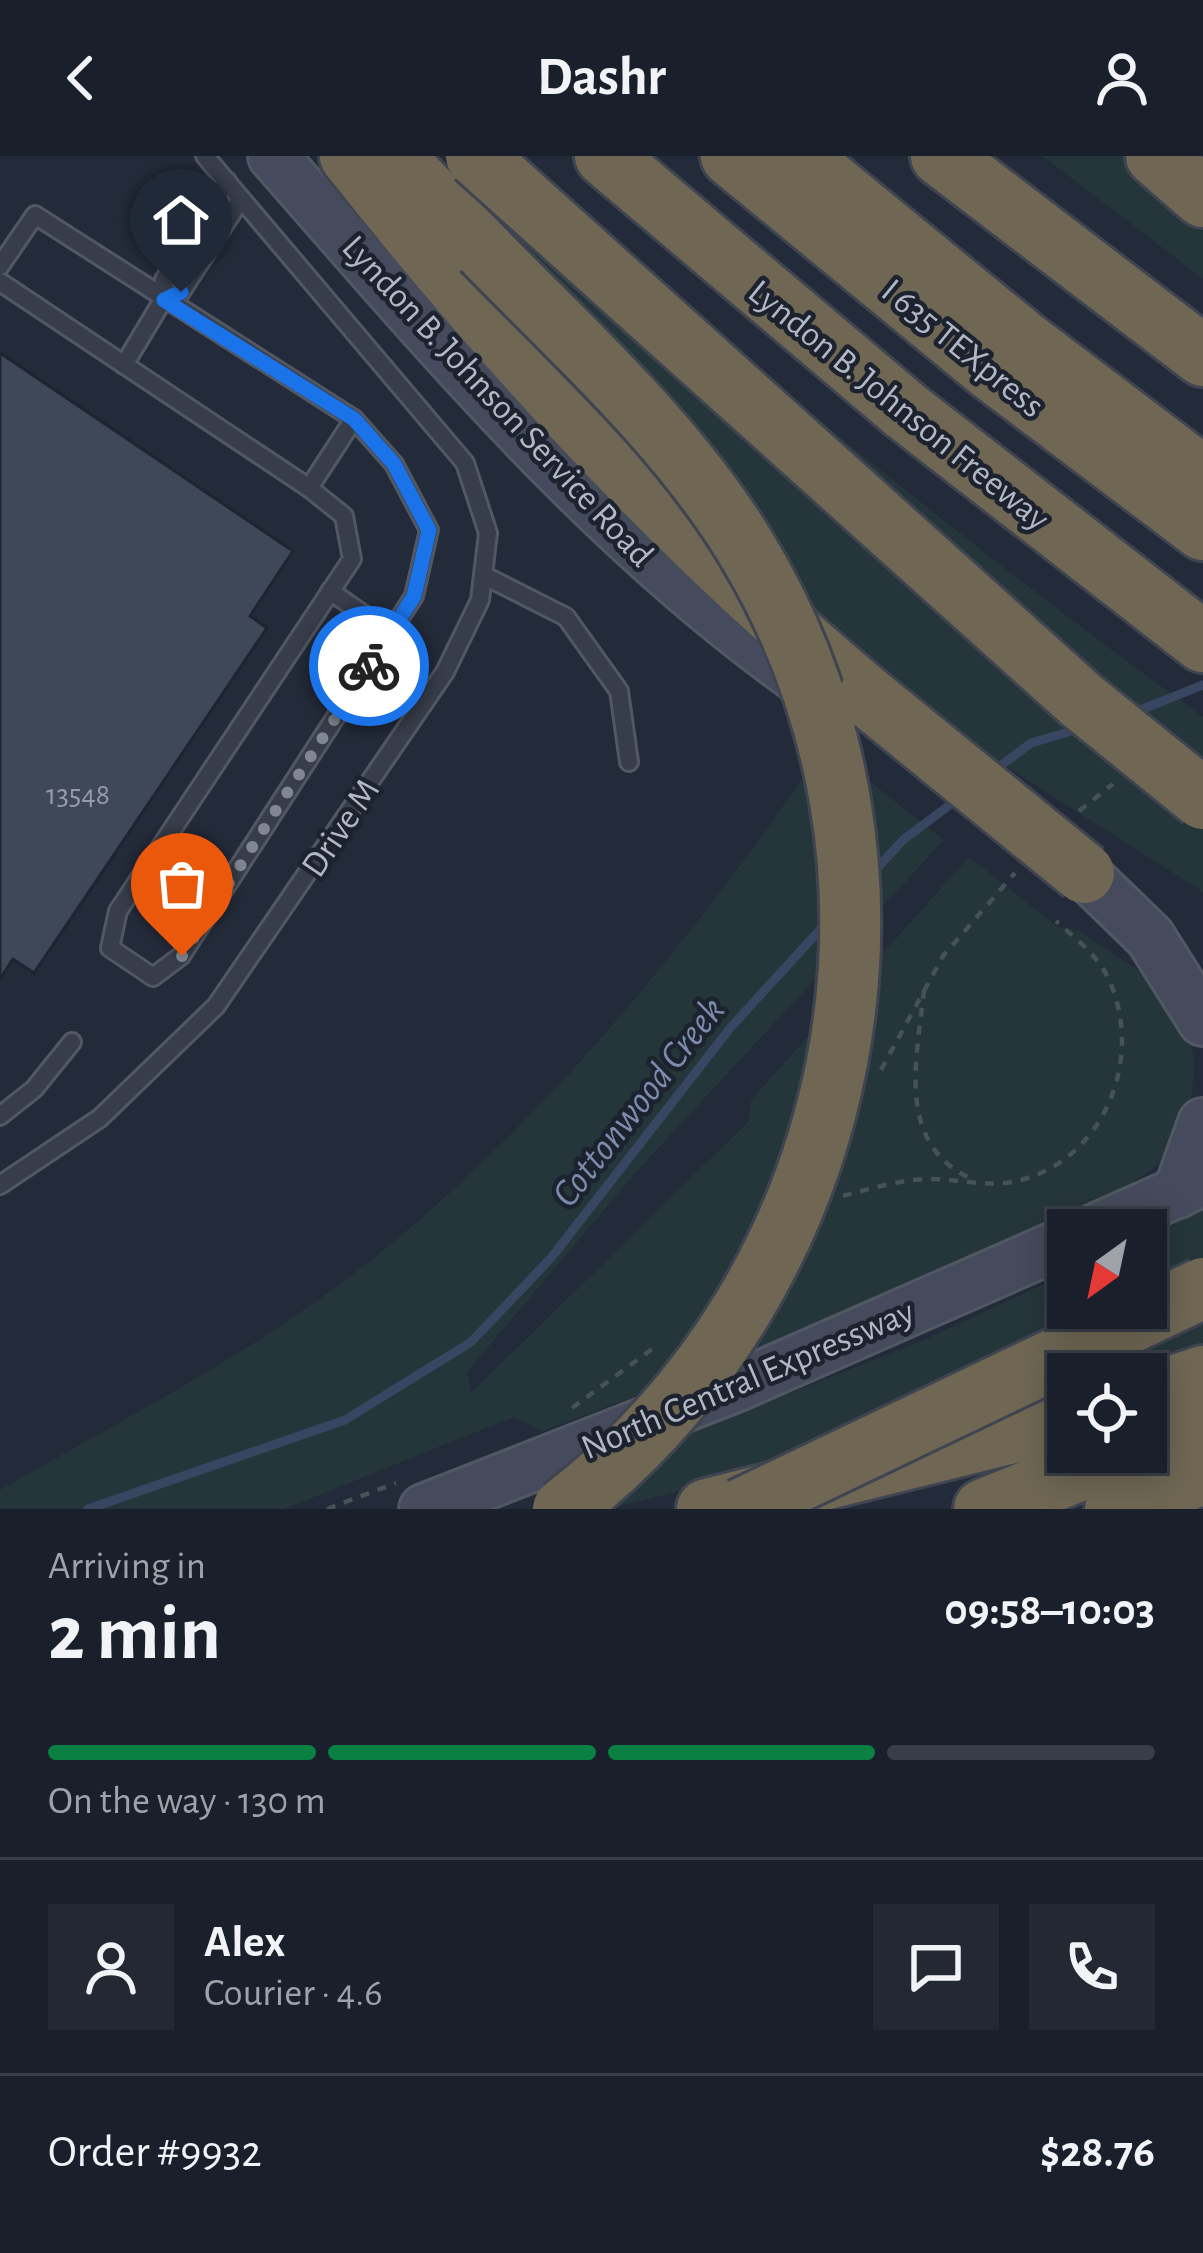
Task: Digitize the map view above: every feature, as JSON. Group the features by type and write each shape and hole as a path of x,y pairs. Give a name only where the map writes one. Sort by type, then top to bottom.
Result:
{"highway":[{"path":"350,156 476,312 601,451 861,707 1070,897"},
{"path":"393,156 670,444 745,545 807,678 836,777 846,843 852,907 846,1025 830,1110 791,1220 739,1318 693,1383 637,1446 563,1509"},
{"path":"476,156 1081,700 1203,799"},
{"name":"Lyndon B. Johnson Freeway","path":"605,156 844,360 1203,642"},
{"name":"I 635 TEXpress","path":"731,156 908,303 1186,482"},
{"name":"I 635 TEXpress","path":"798,156 1186,482 1203,530"},
{"path":"940,156 1203,356"},
{"path":"1156,156 1203,197"},
{"path":"1167,156 1203,176"},
{"path":"741,1509 1203,1288"},
{"path":"1167,1388 1203,1376"},
{"path":"1167,1435 1203,1420"},
{"path":"707,1509 1047,1424"},
{"path":"984,1509 1074,1473"},
{"path":"1115,1509 1203,1474"}],"main road":[{"name":"Lyndon B. Johnson Service Road","path":"273,156 495,406 591,505 715,617 861,707"},
{"path":"1070,897 1203,950"},
{"path":"1070,897 1150,937 1203,1022"},
{"path":"1140,1209 1190,1187 1203,1123"},
{"name":"North Central Expressway","path":"424,1509 740,1385 1047,1250"}],"lane":[{"name":"Drive M","path":"0,1185 100,1118 216,1006 445,672 480,599 488,532 465,463 205,156"},
{"path":"124,365 164,300 164,280 226,182"},
{"path":"164,300 181,292 242,199"},
{"path":"0,266 35,215 354,419 394,464 429,530 414,596 182,956 153,977 110,948 118,911 352,559 344,516 0,282"},
{"path":"309,488 354,419"},
{"path":"483,575 566,617 619,691 629,762"},
{"path":"330,591 390,633"},
{"path":"0,1116 34,1089 72,1042"}],"path":[{"path":"835,1198 926,1179 1018,1181 1052,1168 1084,1143 1120,1080 1124,1039 1109,980 1070,897"},
{"path":"925,985 914,1096 920,1130 938,1158 979,1182"}],"shaded area":[{"path":"506,156 848,444 1203,717 1203,892 916,709 819,629 439,229"},
{"path":"1043,156 1133,156 1203,193 1203,279"},
{"path":"825,746 944,840 637,1171 467,1372 471,1393 749,1121 751,1100 969,857 1058,927 1079,931 1155,981 1190,1040 1195,1062 1190,1110 1165,1159 1118,1194 1084,1209 1047,1209 1047,1225 806,1331 543,1431 514,1417 284,1509 0,1509 0,1490 271,1332 424,1216 489,1156 611,1027 775,818"},
{"path":"1203,1209 1203,1353 1167,1364 1167,1353 1047,1353 1047,1398 608,1509 674,1439 917,1343 1047,1283 1047,1329 1167,1329 1167,1226"}],"building":[{"path":"0,353 293,551 250,616 267,628 34,973 13,959 0,979"}],"waterway":[{"name":"Cottonwood Creek","path":"1133,713 1203,685"},
{"name":"Cottonwood Creek","path":"991,773 1031,743 1082,728"},
{"name":"Cottonwood Creek","path":"868,878 903,840 959,798"},
{"name":"Cottonwood Creek","path":"88,1509 345,1420 471,1342 551,1258 731,1027 828,921"}],"way so far":[{"path":"182,956 369,666"}],"route":[{"path":"181,292 164,300 354,419 394,464 429,530 414,596 369,666"}]}
